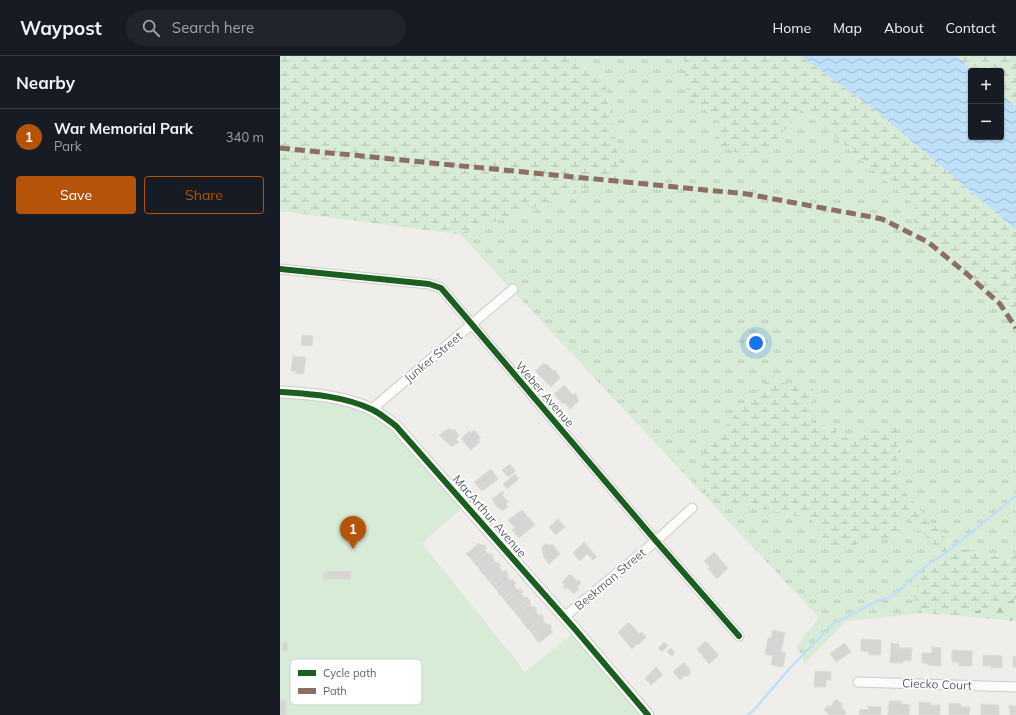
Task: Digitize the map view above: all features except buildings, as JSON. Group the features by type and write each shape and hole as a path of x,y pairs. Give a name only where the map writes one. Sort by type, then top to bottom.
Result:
{"street":[{"name":"Weber Avenue","path":"280,269 429,284 441,288 656,541 739,636"},
{"name":"Junker Street","path":"372,410 513,289"},
{"name":"MacArthur Avenue","path":"280,392 309,394 344,400 372,410 396,426 648,715"},
{"name":"Beekman Street","path":"564,617 656,541 692,508"},
{"name":"Ciecko Court","path":"858,682 1016,687"}],"green space":[{"path":"280,56 568,56 604,80 622,177 458,234 280,211"},
{"path":"568,56 683,56 687,95 725,126 711,143 801,109 916,206 913,230 1016,313 1016,555 983,556 950,543 898,486 897,424 835,440 837,428 811,424 708,497 811,519 904,513 940,551 912,593 923,613 846,621 804,664 802,656 796,647 819,618 459,233 622,177 604,80"},
{"path":"683,56 800,56 874,109 1016,230 1016,313 913,230 916,206 802,109 759,161 711,143 725,126 687,95"},
{"path":"956,56 1016,56 1016,107 1004,97 1004,68 970,68"},
{"path":"767,380 813,388 811,423 837,428 835,440 897,424 899,486 950,543 983,556 1016,555 1016,599 959,616 923,613 912,593 940,551 904,513 899,535 831,550 811,519 707,497 699,455"},
{"path":"280,392 344,400 396,426 466,505 422,543 525,672 576,631 648,715 280,715"},
{"path":"1016,599 1016,621 959,616"}],"water":[{"path":"800,56 956,56 970,68 968,68 968,140 1004,140 1004,97 1016,107 1016,230 874,109"}],"waterway":[{"path":"747,715 753,711 789,669 833,624 877,601 893,596 921,570 948,551 1016,496"}],"marked path":[{"path":"280,148 747,194 882,219 928,242 1000,304 1016,328"}],"cycle path":[{"path":"280,269 429,284 441,288 656,541 739,636"},
{"path":"280,392 316,395 362,405 373,410 396,426 574,628 648,715"}],"place":[{"name":"War Memorial Park","path":"353,549"}]}
